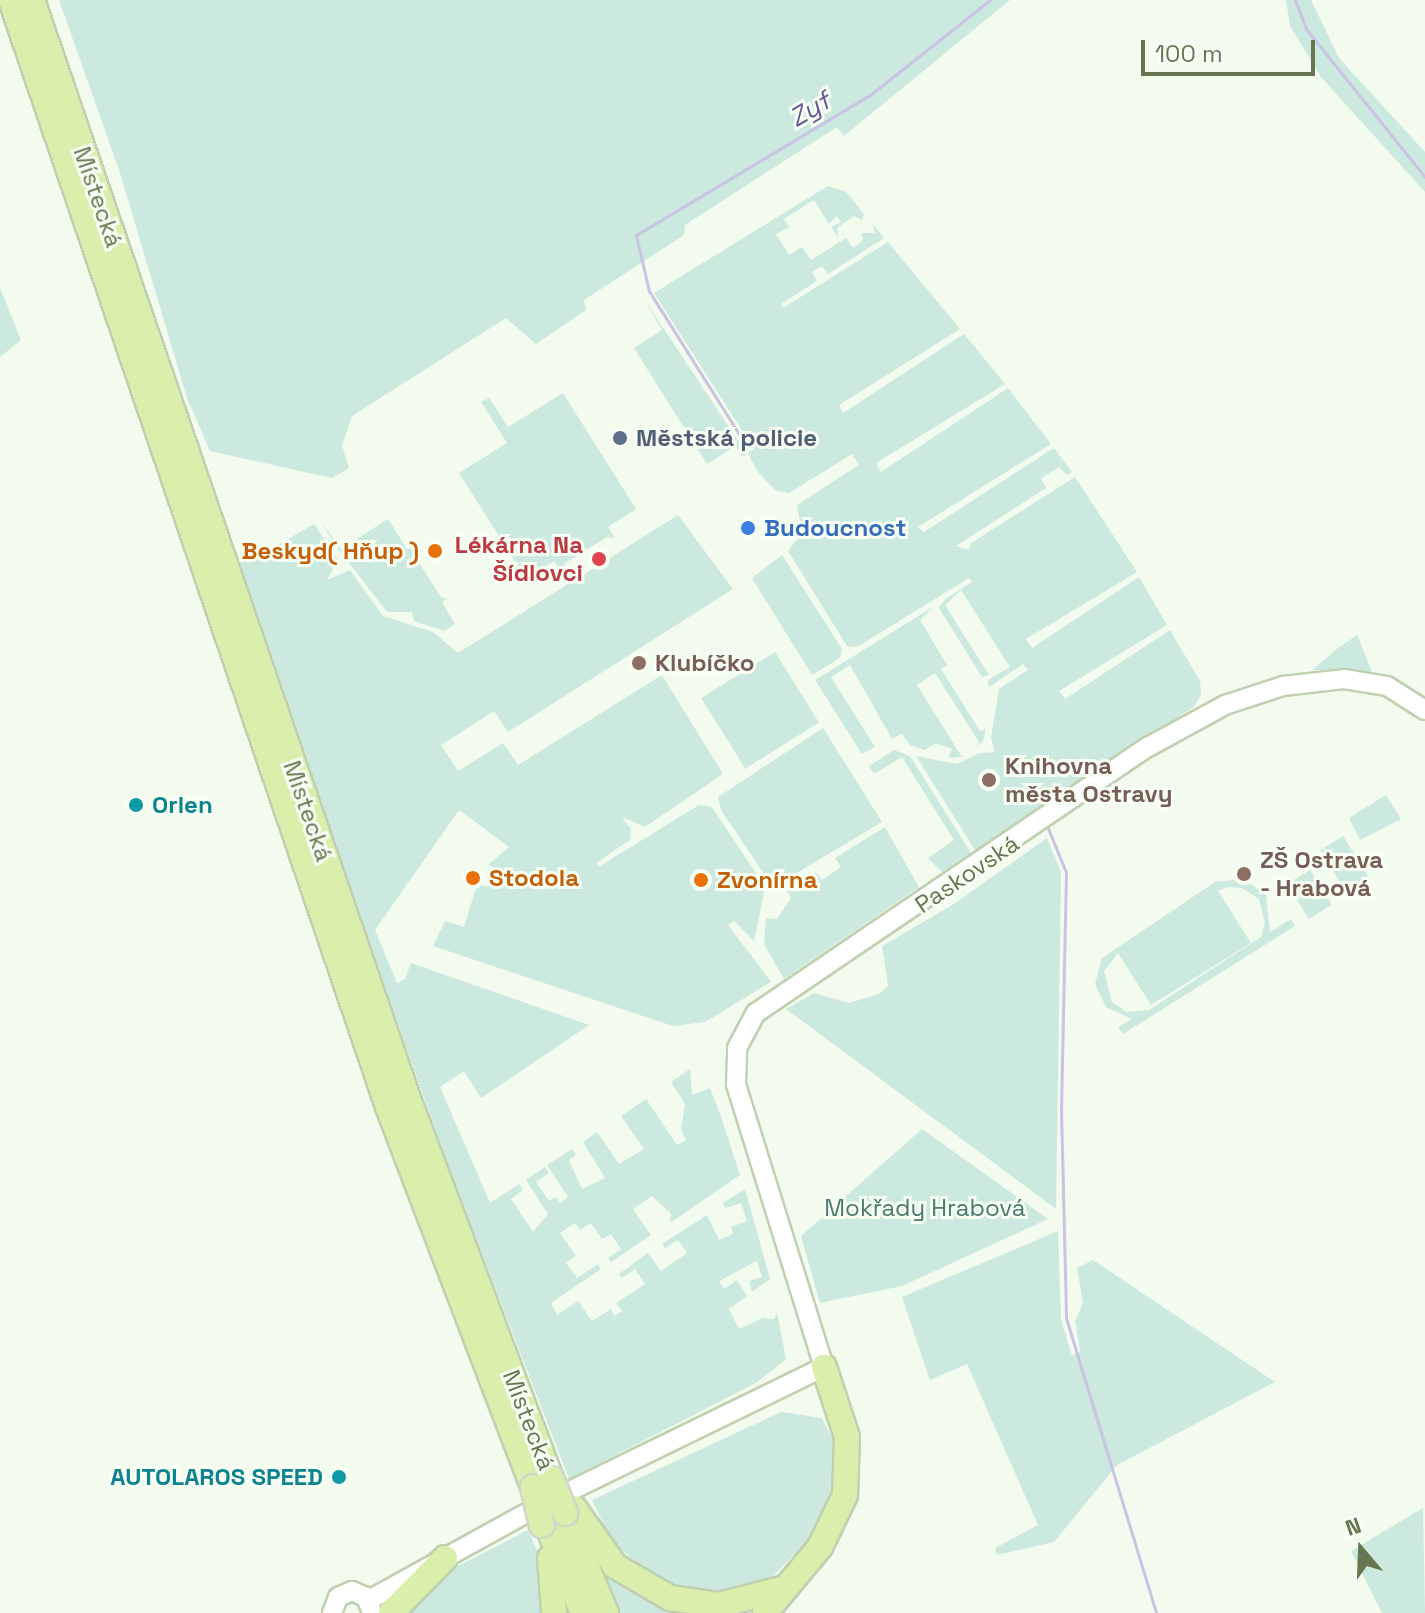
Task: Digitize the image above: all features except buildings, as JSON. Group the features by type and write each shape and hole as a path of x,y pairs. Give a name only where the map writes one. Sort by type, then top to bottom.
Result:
{"highway":[{"name":"Místecká","path":"8,0 383,1093 552,1501 606,1613"},
{"name":"Místecká","path":"32,0 409,1101 534,1433 583,1613"},
{"path":"765,1613 820,1547 845,1495 847,1437 824,1367"},
{"path":"552,1501 615,1566 670,1598 719,1605 782,1589"},
{"path":"552,1501 554,1613"},
{"path":"391,1613 445,1558"}],"main road":[{"name":"Paskovská","path":"824,1367 736,1084 740,1036 762,1009 1044,822 1176,730 1269,689 1325,679 1363,680 1387,686 1425,710"},
{"path":"332,1613 344,1593 356,1591 371,1607 445,1558 552,1501 824,1367"}],"green space":[{"path":"59,0 1010,0 844,136 837,127 685,225 684,235 584,300 586,310 536,344 506,318 352,416 342,446 349,468 332,478 210,451 187,398 120,173"},
{"path":"1286,0 1311,0 1339,58 1425,152 1425,192 1321,77 1290,26"},
{"path":"828,186 846,192 864,214 862,220 854,216 837,228 838,237 831,227 841,222 837,216 829,224 814,200 784,219 789,227 776,234 789,255 802,247 811,260 846,238 853,248 863,241 861,233 875,233 872,223 884,238 828,274 822,266 812,272 817,281 781,304 783,308 888,242 960,329 839,405 843,413 964,334 1005,384 876,463 881,472 1008,388 1051,444 918,527 924,532 1054,448 1072,472 1067,475 1059,467 1041,478 1046,488 956,546 969,550 971,543 1075,477 1137,572 1026,639 1032,648 1139,577 1167,625 1059,691 1065,699 1170,630 1200,681 1201,694 1195,706 975,850 916,756 957,764 980,753 995,752 991,738 999,689 1028,670 1023,664 989,687 988,680 1010,667 961,590 945,605 989,675 982,677 939,608 945,599 972,582 969,578 857,647 847,646 788,551 802,533 797,505 859,465 852,454 789,493 776,491 757,471 748,453 754,449 654,293"},
{"path":"0,288 21,340 0,357"},
{"path":"644,299 747,454 743,457 736,446 707,464 634,348 662,330"},
{"path":"563,393 636,509 608,527 615,538 607,537 564,564 566,569 561,571 554,561 517,584 506,570 516,563 459,473 507,443 481,402 489,398 508,427"},
{"path":"678,515 733,589 508,732 494,711 441,745 458,771 503,743 518,765 662,675 723,774 645,827 622,817 631,829 630,840 596,863 600,866 699,805 712,807 765,887 754,941 734,921 728,925 771,982 705,1022 673,1026 433,946 445,921 464,927 477,884 487,887 493,867 488,865 509,847 459,810 375,930 397,983 405,979 411,963 589,1025 481,1098 464,1071 440,1087 490,1203 519,1184 523,1190 511,1199 533,1232 548,1214 526,1180 545,1167 549,1173 536,1182 549,1201 556,1197 560,1203 568,1197 547,1165 572,1149 576,1155 569,1160 582,1189 605,1178 583,1142 597,1132 619,1164 644,1149 621,1116 646,1099 677,1145 686,1140 681,1130 685,1104 671,1082 690,1069 692,1095 710,1088 721,1117 740,1175 670,1223 671,1214 652,1196 633,1209 651,1235 611,1262 608,1258 621,1249 611,1234 602,1239 591,1223 581,1229 585,1235 575,1223 560,1233 576,1256 566,1263 577,1278 598,1264 601,1269 551,1303 557,1315 578,1301 592,1321 611,1309 614,1316 622,1311 616,1303 645,1284 635,1269 622,1278 619,1274 648,1253 661,1271 687,1253 678,1240 665,1248 662,1244 707,1215 719,1240 733,1234 731,1227 747,1221 741,1203 725,1208 723,1203 745,1189 770,1279 752,1292 749,1281 762,1277 757,1261 719,1281 724,1289 737,1280 747,1296 729,1309 739,1329 763,1318 774,1319 777,1313 786,1359 756,1383 569,1479 449,1168 235,566 254,546 257,557 314,524 338,560 327,580 350,570 383,616 433,632 458,653"},
{"path":"388,519 407,549 416,549 410,561 416,558 441,597 447,599 442,602 455,624 444,631 414,621 412,612 387,612 336,546 320,520 341,549"},
{"path":"782,555 842,649 840,658 812,675 752,578"},
{"path":"933,607 920,620 947,665 941,669 980,731 986,729 983,741 977,747 979,742 935,673 917,685 962,757 948,758 952,749 936,743 924,750 910,745 902,734 892,739 850,665 831,677 875,747 862,754 815,680"},
{"path":"1357,635 1372,672 1312,670 1338,648"},
{"path":"775,652 819,722 745,768 701,698"},
{"path":"823,728 882,822 773,887 721,810 718,797"},
{"path":"894,750 910,756 971,853 942,872 928,858 954,840 902,757 874,774 869,766"},
{"path":"1386,795 1401,819 1360,840 1349,818"},
{"path":"885,827 919,887 784,979 764,944 766,918 777,919 791,898 786,890 803,879 810,887 817,882 815,871 822,880 841,867 835,858"},
{"path":"1343,836 1370,879 1347,894 1320,850"},
{"path":"1047,838 1061,872 1056,1209 786,1009 814,993 849,1003 879,994 888,986 882,946 954,904"},
{"path":"1310,870 1332,905 1309,919 1287,884"},
{"path":"1243,879 1266,895 1270,932 1291,919 1295,926 1123,1034 1118,1027 1132,1019 1106,1007 1095,984 1102,958 1215,882","holes":["1228,887 1242,888 1259,899 1265,923 1261,937 1149,1010 1127,1012 1112,1002 1104,971 1118,953 1151,1005 1251,943 1218,891"]},
{"name":"Mokřady Hrabová","path":"922,1129 1048,1219 902,1286 820,1303 801,1236"},
{"path":"1058,1231 1061,1319 1072,1356 1080,1352 1075,1321 1083,1303 1077,1268 1093,1260 1275,1382 1117,1465 1054,1542 997,1555 995,1548 1038,1525 967,1364 930,1380 902,1297"},
{"path":"781,1412 822,1418 837,1448 837,1476 821,1526 763,1587 738,1597 691,1593 654,1582 610,1538 592,1500"},
{"path":"1423,1508 1425,1613 1382,1613 1351,1551"},
{"path":"528,1530 547,1573 549,1613 404,1613 452,1569"},
{"path":"607,1570 641,1594 762,1604 756,1613 619,1613 603,1573"}],"waterway":[{"name":"Zyf","path":"744,442 649,291 636,235 870,95 990,0"},
{"path":"1295,0 1306,29 1425,177"},
{"path":"1047,826 1066,872 1061,1109 1066,1318 1156,1613"}],"place":[{"name":"Městská policie","path":"620,438"},
{"name":"Budoucnost","path":"748,528"},
{"name":"Beskyd( Hňup )","path":"435,551"},
{"name":"Lékárna Na Šídlovci","path":"599,559"},
{"name":"Klubíčko","path":"639,663"},
{"name":"Knihovna města Ostravy","path":"989,780"},
{"name":"Orlen","path":"136,805"},
{"name":"ZŠ Ostrava - Hrabová","path":"1244,874"},
{"name":"Stodola","path":"473,878"},
{"name":"Zvonírna","path":"701,880"},
{"name":"AUTOLAROS SPEED","path":"339,1477"}]}
